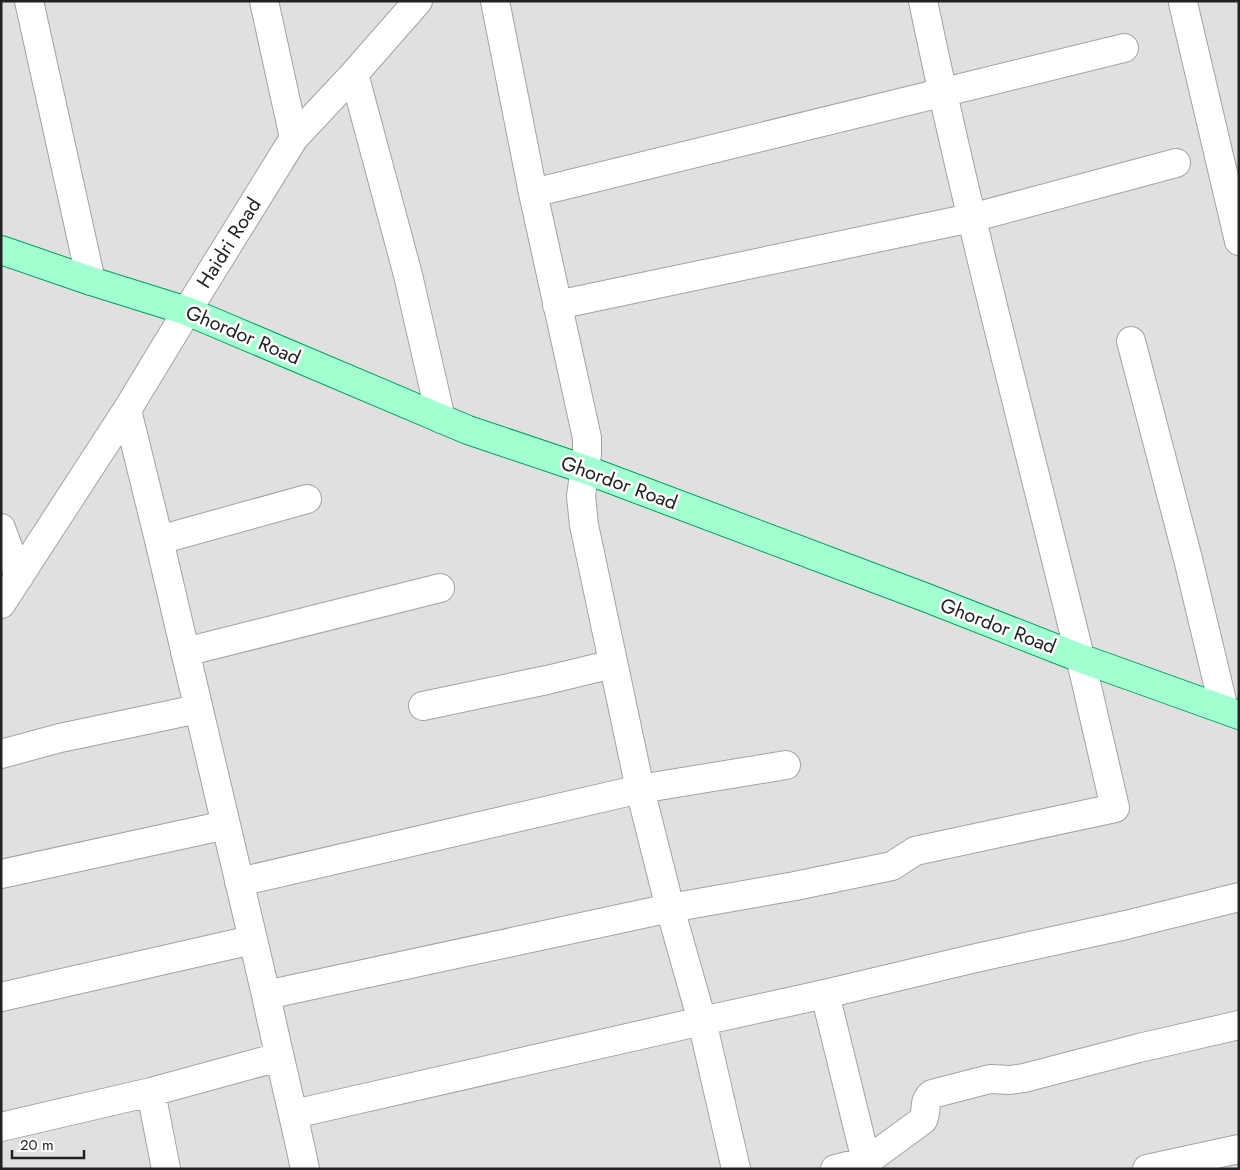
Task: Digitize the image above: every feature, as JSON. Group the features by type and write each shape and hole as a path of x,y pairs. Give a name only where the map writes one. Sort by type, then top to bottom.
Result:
{"main road":[{"name":"Ghordor Road","path":"1,250 91,281 187,310 468,430 584,469 927,598 1080,658 1231,712"}],"street":[{"path":"29,1 91,281"},
{"path":"264,1 294,138"},
{"name":"Haidri Road","path":"1,604 127,410 294,138 354,74 418,1"},
{"path":"495,1 533,193 586,438 587,454 581,496 584,525 640,789 670,908 702,1021 736,1169"},
{"path":"266,995 670,908 892,866 915,851 1115,808 1080,658 971,218 923,1"},
{"path":"1183,3 1239,241"},
{"path":"533,193 1124,48"},
{"path":"354,74 408,275 441,419"},
{"path":"558,305 971,218 1176,163"},
{"path":"1131,341 1188,559 1231,712"},
{"path":"127,410 294,1114 305,1169"},
{"path":"159,540 308,499"},
{"path":"1,528 19,577"},
{"path":"185,652 440,588"},
{"path":"423,706 613,664"},
{"path":"1,754 60,738 198,709"},
{"path":"239,882 640,789 786,765"},
{"path":"1,874 226,825"},
{"path":"294,1114 1126,925 1239,897"},
{"path":"1,997 252,940"},
{"path":"825,994 868,1165"},
{"path":"834,1169 868,1165 923,1120 926,1113 925,1105 927,1098 932,1094 990,1079 1010,1080 1024,1078 1139,1048 1239,1025"},
{"path":"1,1127 151,1092 279,1057"},
{"path":"151,1092 166,1169"},
{"path":"1147,1169 1239,1149"}],"shaded area":[{"path":"1,1 1239,1 1239,1169 1,1169"}]}
